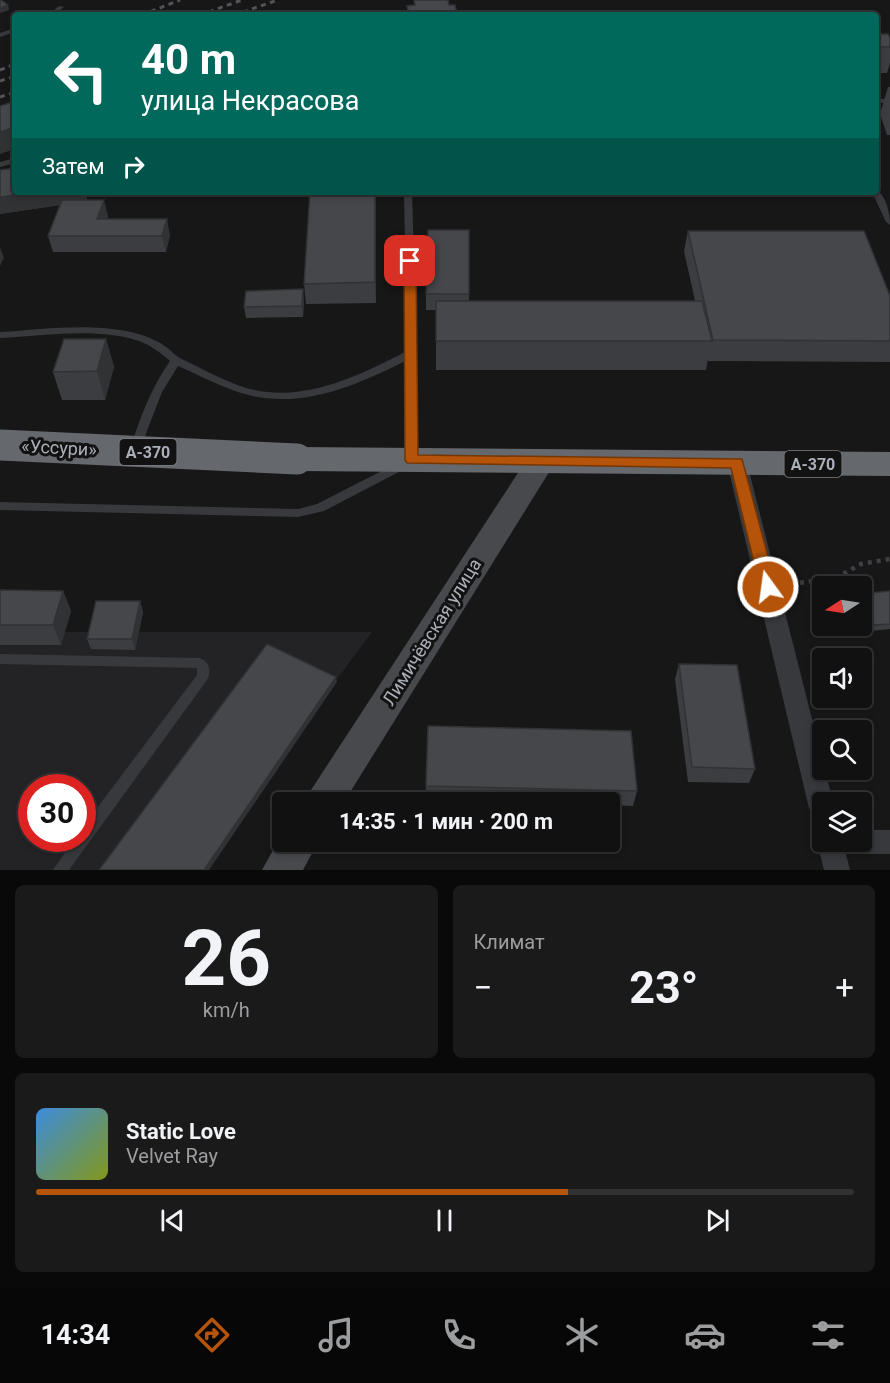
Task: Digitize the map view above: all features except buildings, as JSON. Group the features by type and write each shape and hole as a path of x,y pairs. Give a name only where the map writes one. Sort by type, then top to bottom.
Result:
{"highway":[{"name":"«Уссури»","path":"0,445 297,459 412,460"},
{"name":"А-370","path":"412,460 890,464"}],"main road":[{"name":"Лимичёвская улица","path":"330,792 541,461"},
{"path":"281,870 293,852"}],"street":[{"path":"737,463 818,792"},
{"path":"872,842 890,842"},
{"path":"832,852 837,870"}],"lane":[{"path":"55,12 61,7"},
{"path":"0,506 298,513 320,508 412,460 408,195"},
{"path":"877,195 890,222"},
{"path":"0,335 100,331 134,338 157,345 176,361 252,393 279,397 315,394 356,380 412,353"},
{"path":"134,454 149,407 163,378 176,361"},
{"path":"0,659 199,663 203,666 202,675 60,870"}],"path":[{"path":"768,587 836,578 861,564 890,559"}],"shaded area":[{"path":"0,632 372,632 195,870 0,870"}],"railway":[{"path":"150,12 180,0"},
{"path":"208,12 242,0"},
{"path":"243,12 278,0"},
{"path":"0,70 12,65"},
{"path":"0,81 12,77"},
{"path":"0,97 12,93"}],"route":[{"path":"410,261 412,460 737,463 768,587"}]}
